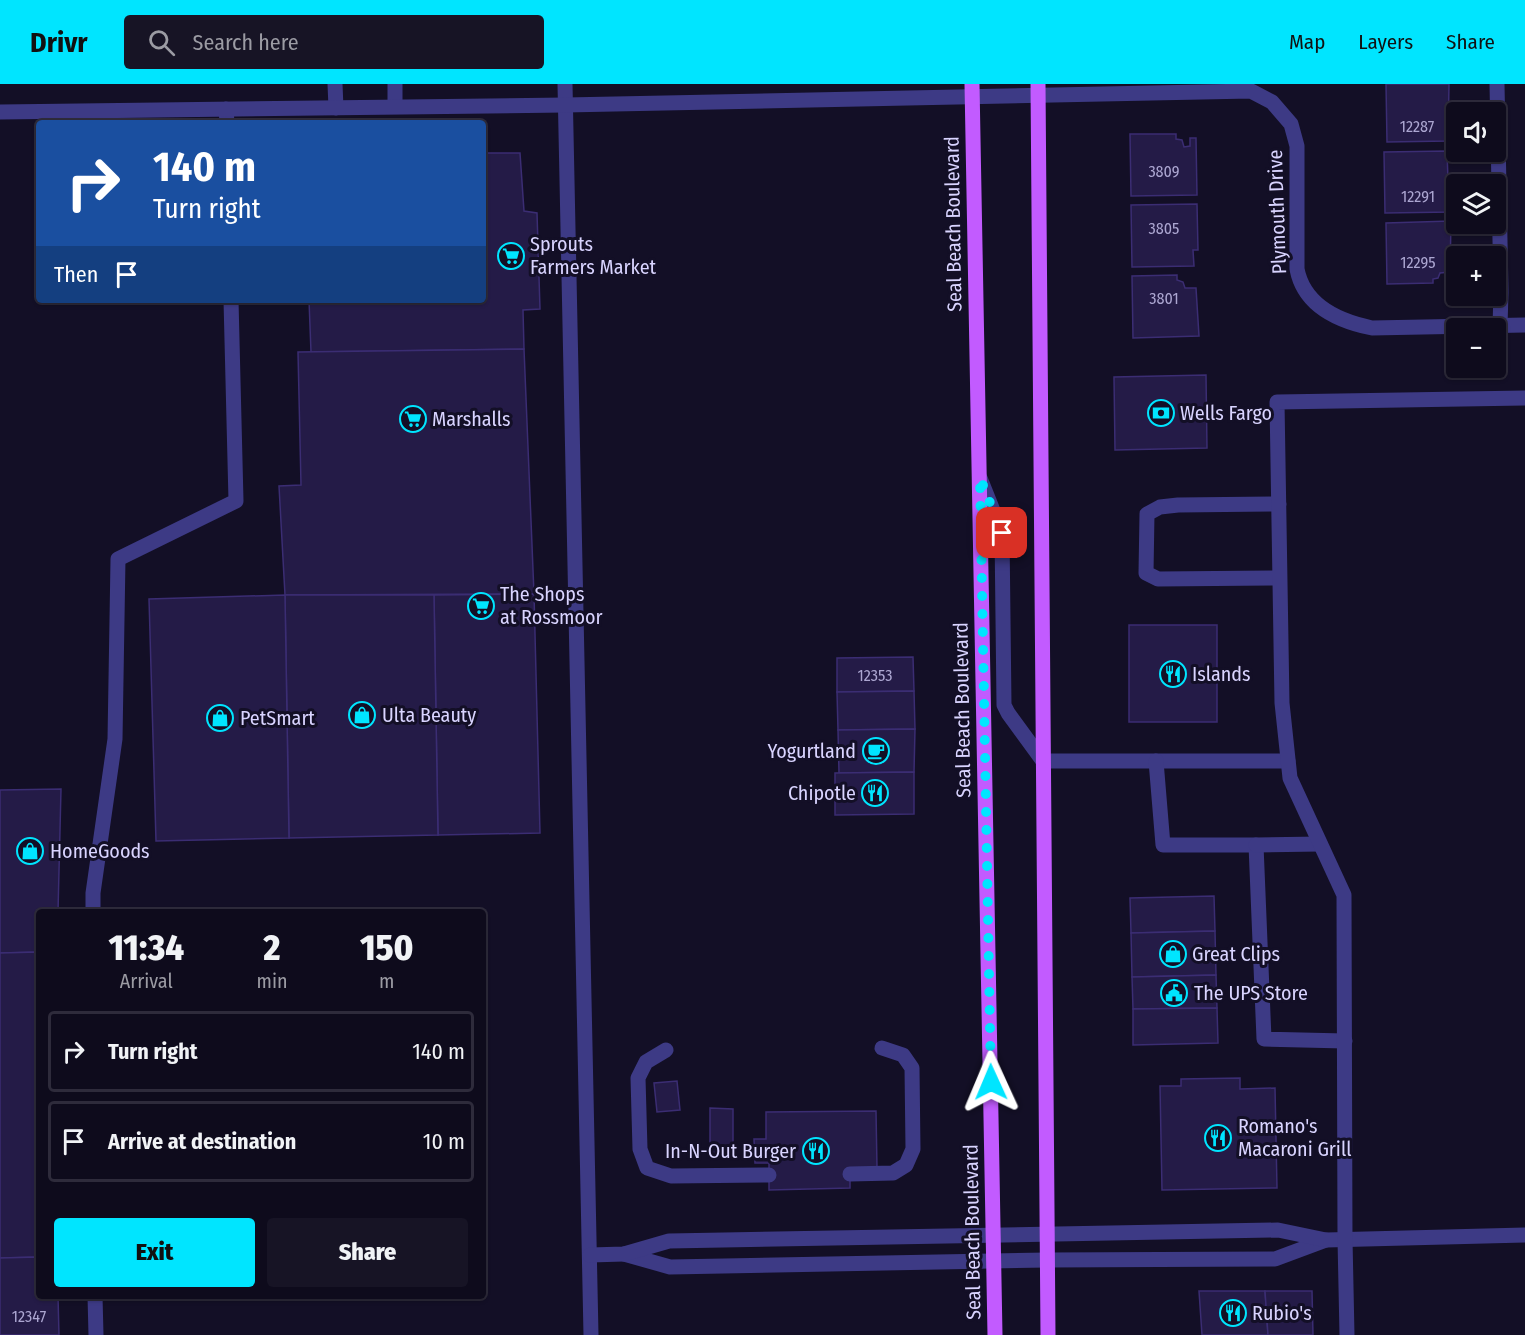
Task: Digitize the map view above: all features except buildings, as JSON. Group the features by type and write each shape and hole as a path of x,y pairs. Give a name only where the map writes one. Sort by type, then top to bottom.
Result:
{"main road":[{"name":"Seal Beach Boulevard","path":"972,90 995,1335"},
{"path":"1038,90 1048,1335"}],"street":[{"path":"335,84 336,108"},
{"path":"395,84 395,106"},
{"path":"565,84 591,1335"},
{"path":"1497,84 1500,318"},
{"name":"Plymouth Drive","path":"0,112 226,116 336,108 565,105 972,90 1251,91 1272,102 1291,124 1296,146 1298,268 1300,282 1315,303 1348,323 1372,328 1446,327"},
{"path":"93,909 93,893 114,739 118,559 236,501 231,303"},
{"name":"Plymouth Drive","path":"1506,326 1525,325"},
{"path":"1347,1335 1344,895 1290,778 1282,703 1277,402 1525,398"},
{"path":"980,478 1002,533 1004,705 1043,761 1288,761"},
{"path":"1279,504 1160,507 1147,514 1146,573 1158,579 1280,578"},
{"path":"1156,761 1163,845 1320,844"},
{"path":"1256,845 1264,1039 1345,1041"},
{"path":"850,1174 893,1173 906,1165 913,1149 912,1068 903,1055 882,1048"},
{"path":"666,1050 646,1062 638,1078 640,1149 647,1168 671,1176 769,1175"},
{"path":"590,1256 624,1254 669,1241 1278,1230 1326,1240 1525,1235"},
{"path":"624,1254 670,1267 1047,1260 1275,1259 1326,1240"},
{"path":"95,1299 96,1335"}],"place":[{"name":"Sprouts Farmers Market","path":"511,256"},
{"name":"Wells Fargo","path":"1161,413"},
{"name":"Marshalls","path":"413,419"},
{"name":"The Shops at Rossmoor","path":"481,606"},
{"name":"Islands","path":"1173,674"},
{"name":"Ulta Beauty","path":"362,715"},
{"name":"PetSmart","path":"220,718"},
{"name":"Yogurtland","path":"876,751"},
{"name":"Chipotle","path":"875,793"},
{"name":"HomeGoods","path":"30,851"},
{"name":"Great Clips","path":"1173,954"},
{"name":"The UPS Store","path":"1174,993"},
{"name":"Romano's Macaroni Grill","path":"1218,1138"},
{"name":"In-N-Out Burger","path":"816,1151"},
{"name":"Rubio's","path":"1233,1313"}],"route":[{"path":"991,1082 980,478 1002,533"}]}
